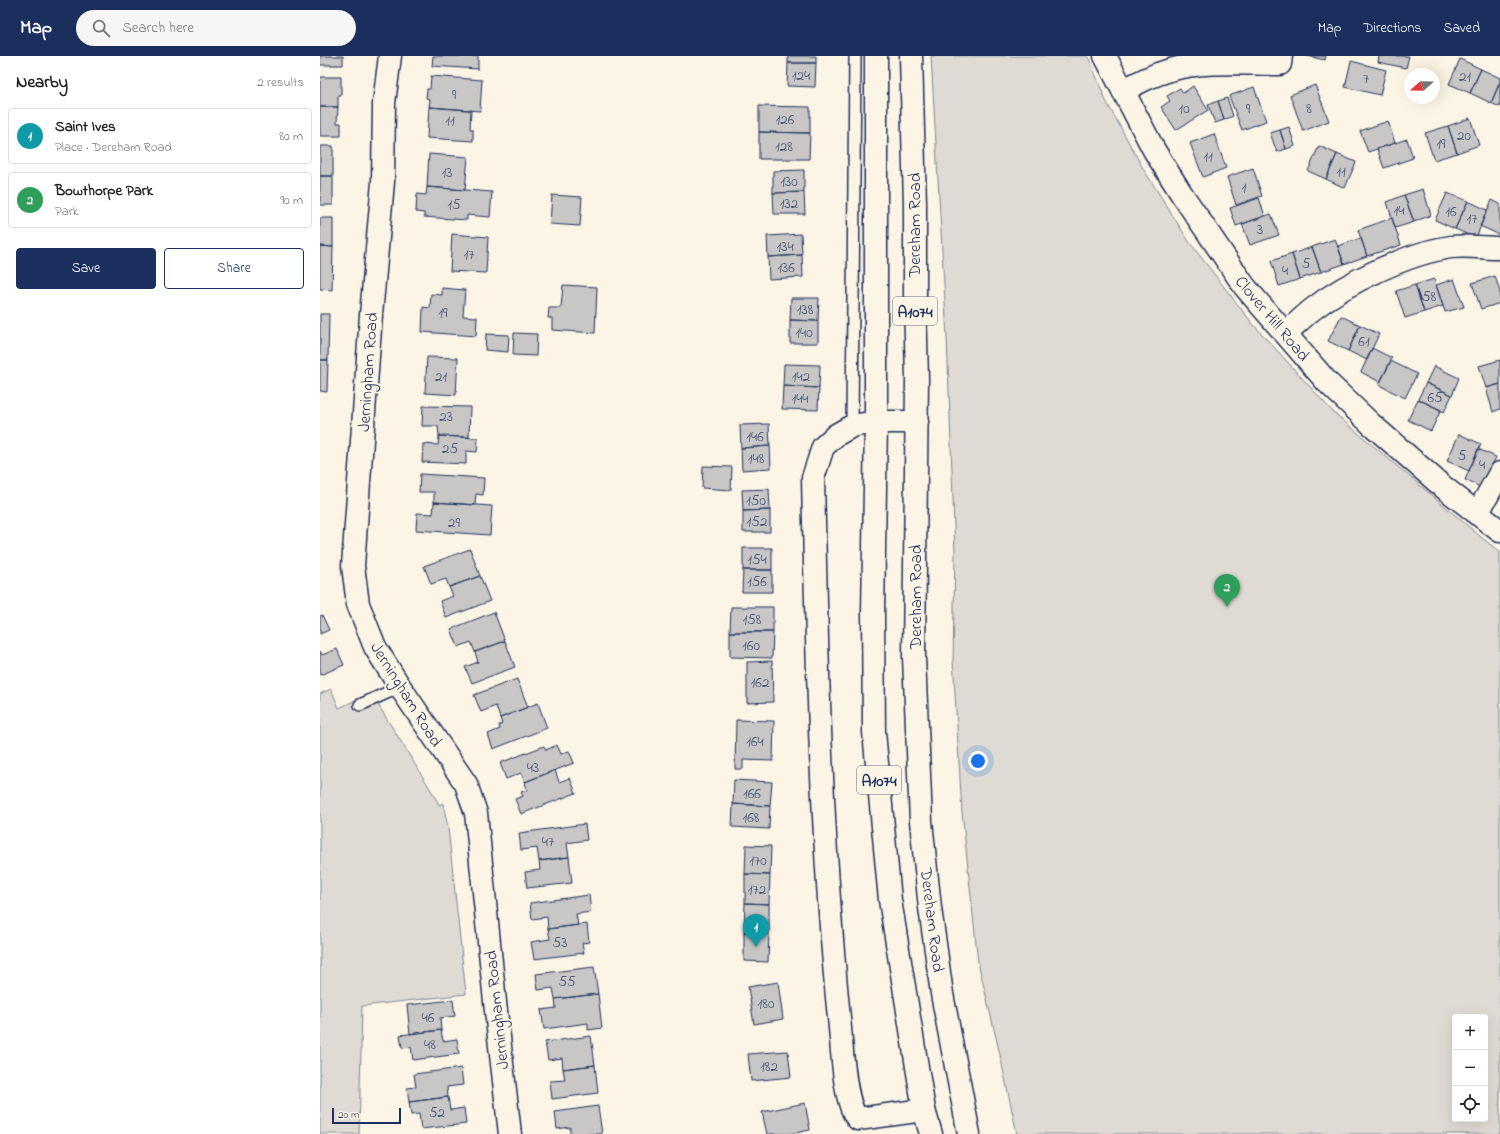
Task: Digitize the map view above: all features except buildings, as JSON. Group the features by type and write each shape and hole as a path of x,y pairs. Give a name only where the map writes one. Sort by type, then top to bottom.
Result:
{"main road":[{"name":"Jerningham Road","path":"390,56 384,103 383,182 371,315 353,566 358,604 375,647 400,687 466,784 476,813 510,1134"},
{"name":"A1074","path":"876,56 876,422 873,615 874,732 890,900 924,1110 931,1134"},
{"name":"Dereham Road","path":"911,56 915,204 917,379 914,657 921,821 930,908 942,994 969,1134"},
{"name":"Clover Hill Road","path":"1105,56 1154,150 1181,193 1245,287 1327,382 1371,424 1442,486 1500,531"},
{"path":"1123,91 1156,75 1170,70 1191,66 1217,64 1280,67"},
{"path":"1286,333 1313,309 1343,288 1410,258 1452,247 1500,248"},
{"path":"917,422 876,422 852,426 836,435 823,447 813,478 820,758 835,972 847,1093 854,1115 858,1119 924,1110"},
{"path":"1477,514 1500,473"}],"lane":[{"path":"852,426 855,56"},
{"path":"360,704 400,687"}],"shaded area":[{"path":"931,56 1088,56 1106,101 1144,170 1190,243 1252,323 1332,411 1500,552 1500,1134 1017,1134 978,962 962,812 953,660 955,554 947,337"},
{"path":"331,689 339,708 358,699 360,705 377,703 439,805 443,803 448,828 466,994 362,1006 359,1134 320,1134 320,694"}],"place":[{"name":"Bowthorpe Park","path":"1227,607"},
{"name":"Saint Ives","path":"756,947"}]}
